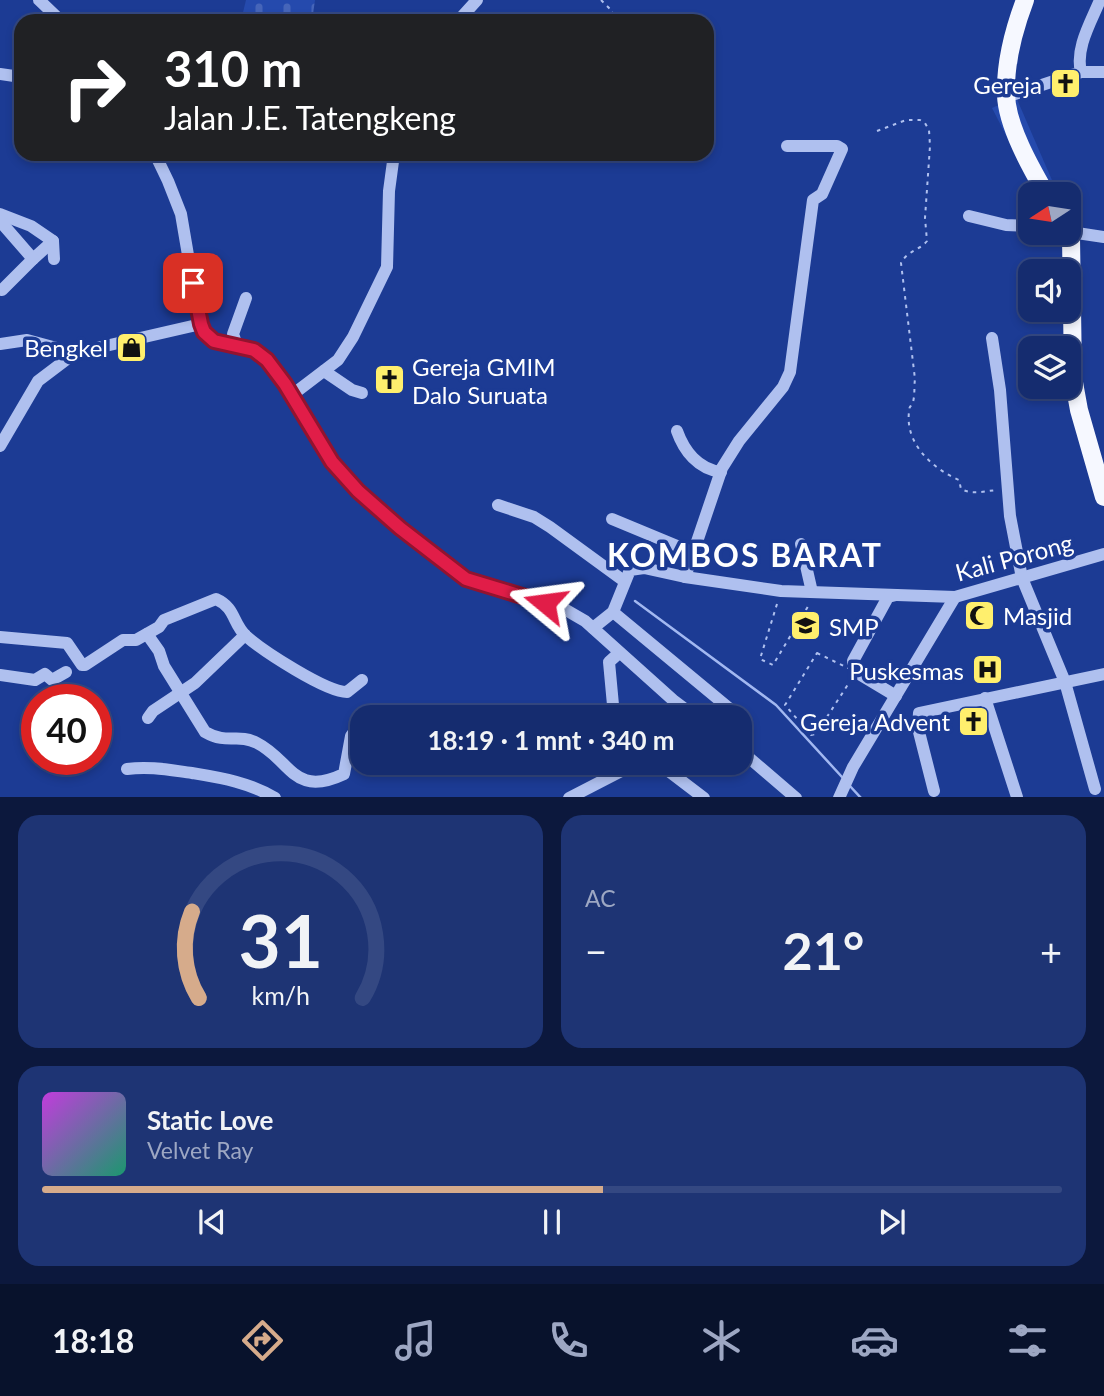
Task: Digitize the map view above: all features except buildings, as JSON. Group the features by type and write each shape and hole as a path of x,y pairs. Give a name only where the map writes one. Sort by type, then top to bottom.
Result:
{"main road":[{"path":"1025,0 1007,67 1006,97 1014,127 1040,182"},
{"path":"1067,245 1073,377 1079,411 1104,497"}],"street":[{"path":"39,0 54,14"},
{"path":"464,14 477,0"},
{"path":"1081,72 1079,60 1082,45 1100,0"},
{"path":"1006,97 1081,72 1104,72"},
{"path":"685,578 721,472 739,441 769,406 790,372 813,200 822,194 842,149 837,146 787,146"},
{"path":"159,161 181,214 204,332 214,341 254,350 267,360 332,462 358,491 400,528 466,579 566,610 593,628 681,705"},
{"path":"292,396 338,360 354,337 387,267 388,191 393,161"},
{"path":"0,214 31,226 52,241 54,259"},
{"path":"969,216 1018,225"},
{"path":"0,220 33,259"},
{"path":"1082,234 1104,237"},
{"path":"4,292 52,241"},
{"path":"237,346 233,334 246,298"},
{"path":"0,446 38,381 75,353 201,324"},
{"path":"992,338 1000,390 1010,516 1022,578 1066,682 1096,789"},
{"path":"0,344 27,340 75,353"},
{"path":"324,371 352,390 362,393"},
{"path":"677,431 682,444 697,462 721,472"},
{"path":"498,505 534,517 624,581 613,612 593,628"},
{"path":"612,519 694,553"},
{"path":"801,544 814,593"},
{"name":"Kali Porong","path":"624,581 630,570 644,568 685,578 781,591 954,597 1104,554"},
{"path":"896,696 856,672 853,661 888,597 901,594"},
{"path":"841,792 853,767 954,597"},
{"path":"0,637 67,643 82,665 85,665 124,640 136,640 159,627 164,620 215,599 228,604 245,635 308,677 337,692 347,692 362,680"},
{"path":"613,612 725,705"},
{"path":"147,634 205,732 216,739 227,741 238,737 256,743 271,753 296,779 317,783 332,781 344,774 350,741"},
{"path":"148,718 153,711 181,694 245,635"},
{"path":"613,705 610,663 619,653"},
{"path":"0,675 35,680 45,674 52,680 66,672"},
{"path":"934,791 917,716 923,711 1104,674"},
{"path":"985,698 1017,797"},
{"path":"752,760 796,797"},
{"path":"127,769 157,767 228,778 244,782 275,797"},
{"path":"569,797 613,775"},
{"path":"674,775 704,797"}],"path":[{"path":"601,0 612,14"},
{"path":"877,131 906,120 920,120 929,130 925,218 927,241 908,254 901,263 915,379 908,417 914,438 924,458 959,480 964,491 1009,490"},
{"path":"781,591 760,659 773,665 814,593"},
{"path":"817,653 856,672 816,734 811,735 786,707 785,703 817,653"}],"green space":[{"path":"246,0 315,0 313,14 243,14"},
{"path":"1016,97 1053,182 1030,182 992,108"}],"waterway":[{"path":"635,601 776,705 842,777"},
{"path":"849,785 860,797"}],"place":[{"name":"Gereja","path":"1065,84"},
{"name":"Bengkel","path":"131,347"},
{"name":"Gereja GMIM Dalo Suruata","path":"389,380"},
{"name":"Masjid","path":"980,615"},
{"name":"SMP","path":"806,626"},
{"name":"Puskesmas","path":"987,670"},
{"name":"Gereja Advent","path":"973,721"}],"district":[{"name":"KOMBOS BARAT","path":"745,554"}],"route":[{"path":"193,283 204,332 214,341 254,350 267,360 285,384 332,462 358,491 400,528 466,579 545,603"}]}
